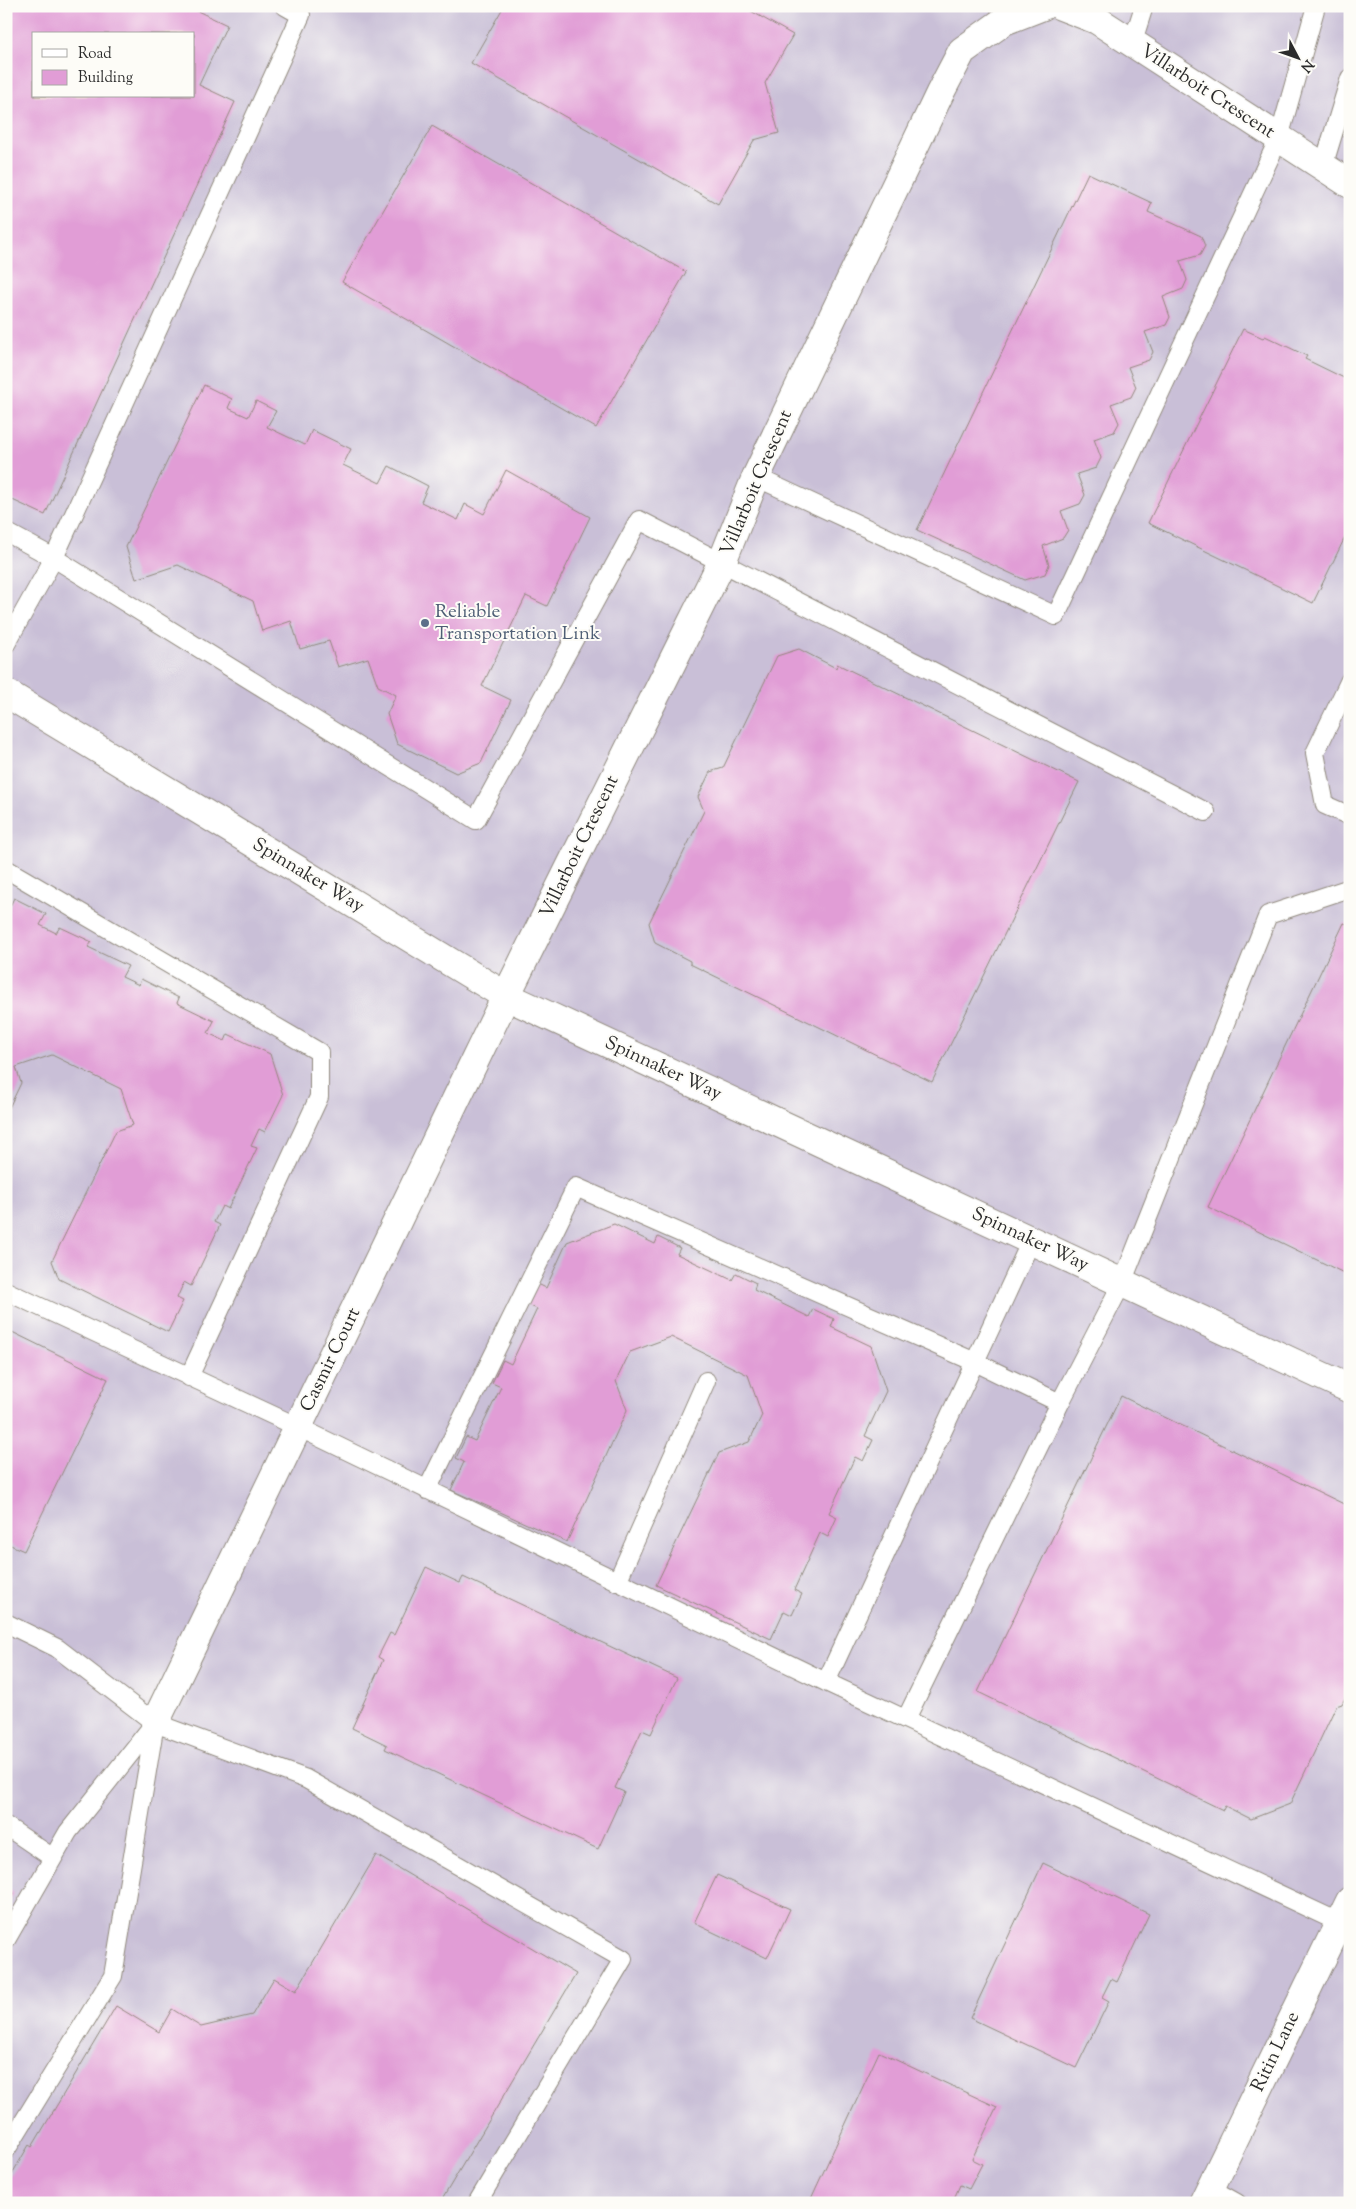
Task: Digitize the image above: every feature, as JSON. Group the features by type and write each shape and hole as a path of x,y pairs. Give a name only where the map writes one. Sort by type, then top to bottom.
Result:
{"street":[{"name":"Villarboit Crescent","path":"506,996 722,562 756,477 940,93 962,52 1004,21 1043,6"},
{"name":"Villarboit Crescent","path":"1060,6 1097,20 1350,184"},
{"name":"Spinnaker Way","path":"6,693 506,996 1350,1389"},
{"name":"Casmir Court","path":"155,1723 506,996"},
{"name":"Ritin Lane","path":"1207,2196 1346,1917"}],"lane":[{"path":"6,644 54,558 301,16 285,6"},
{"path":"1132,44 1144,6"},
{"path":"756,477 1056,616 1279,138 1316,6"},
{"path":"1323,167 1350,78"},
{"path":"6,532 54,558 476,820 639,520 1206,812"},
{"path":"1350,680 1315,753 1325,805 1350,816"},
{"path":"6,869 319,1052 319,1097 190,1377"},
{"path":"906,1719 1060,1403 1122,1283 1268,915 1350,888"},
{"path":"427,1490 576,1186 975,1362 1060,1403"},
{"path":"826,1682 1031,1241"},
{"path":"6,1291 298,1427 826,1682 1346,1917"},
{"path":"617,1582 706,1381"},
{"path":"6,1623 56,1648 155,1723 306,1779 623,1960 477,2203"},
{"path":"6,1940 68,1832 155,1723"},
{"path":"6,2150 113,1976 155,1723"},
{"path":"6,1826 53,1858"},
{"path":"1207,2196 1237,2203"}],"shaded area":[{"path":"6,6 1350,6 1350,2203 6,2203"}],"building":[{"path":"6,6 159,6 165,9 167,6 187,6 227,25 199,85 235,102 45,515 6,497"},
{"path":"504,6 742,6 793,35 765,83 779,133 754,140 718,204 471,63"},
{"path":"432,126 686,272 596,428 342,282"},
{"path":"1088,173 1152,203 1148,212 1201,236 1205,246 1200,255 1180,261 1187,280 1183,289 1163,297 1170,317 1166,325 1145,332 1153,352 1149,360 1128,367 1136,387 1131,397 1111,404 1119,423 1114,432 1094,439 1101,458 1096,468 1077,474 1085,495 1080,504 1061,511 1068,530 1063,538 1043,546 1049,565 1045,574 1025,580 917,530"},
{"path":"1243,329 1263,338 1265,336 1307,356 1305,359 1344,378 1346,374 1350,375 1350,527 1313,603 1148,523"},
{"path":"204,385 232,399 228,408 248,417 256,401 276,411 267,427 305,445 312,430 351,449 343,465 380,483 389,466 428,486 421,502 458,520 465,504 484,514 506,470 590,517 547,606 526,596 482,686 511,700 481,763 456,773 397,744 387,714 396,695 378,686 368,658 338,667 329,641 300,649 291,621 262,631 253,601 178,565 136,579 126,547"},
{"path":"799,649 836,668 837,664 1079,782 932,1082 690,964 690,961 655,943 649,923 704,811 698,797 710,772 723,768 777,656"},
{"path":"14,898 46,914 40,925 56,933 60,927 92,942 88,947 128,966 122,977 139,985 141,979 179,998 177,1003 214,1021 208,1033 225,1041 228,1034 270,1054 283,1095 265,1132 259,1129 251,1146 257,1148 228,1209 222,1206 214,1222 220,1225 191,1286 184,1282 177,1298 183,1301 168,1332 59,1279 52,1261 116,1131 133,1125 121,1089 52,1055 16,1067 21,1083 6,1114 6,914"},
{"path":"1344,923 1350,925 1350,1276 1208,1207"},
{"path":"614,1224 655,1244 658,1237 680,1248 677,1254 732,1280 736,1273 756,1283 754,1290 809,1317 813,1309 834,1319 831,1327 871,1346 886,1391 865,1436 873,1440 863,1461 855,1457 829,1513 837,1517 828,1537 820,1533 794,1590 802,1594 792,1615 784,1611 771,1639 656,1585 719,1453 749,1442 762,1415 748,1375 671,1337 630,1352 616,1381 627,1410 567,1542 451,1490 464,1462 456,1458 466,1437 475,1441 501,1387 492,1383 503,1360 511,1364 537,1309 528,1305 538,1284 546,1288 567,1242"},
{"path":"6,1329 108,1379 24,1551 6,1543"},
{"path":"1121,1396 1350,1507 1350,1688 1342,1704 1336,1706 1290,1804 1251,1819 1225,1806 1223,1810 978,1692"},
{"path":"426,1567 460,1583 463,1577 677,1678 651,1734 642,1730 615,1788 624,1792 598,1849 385,1749 387,1745 352,1728 383,1660 378,1657 390,1633 394,1635"},
{"path":"376,1855 576,1974 440,2203 6,2203 6,2184 29,2145 32,2147 116,2006 159,2032 172,2009 201,2027 252,2015 274,1978 296,1991"},
{"path":"1043,1863 1149,1914 1117,1982 1111,1979 1102,1997 1109,2001 1076,2068 970,2018"},
{"path":"717,1875 790,1909 767,1958 694,1923"},
{"path":"6,1889 14,1893 6,1906"},
{"path":"879,2052 997,2107 972,2159 982,2164 969,2189 960,2185 952,2203 809,2203"}],"place":[{"name":"Reliable Transportation Link","path":"425,623"}]}
